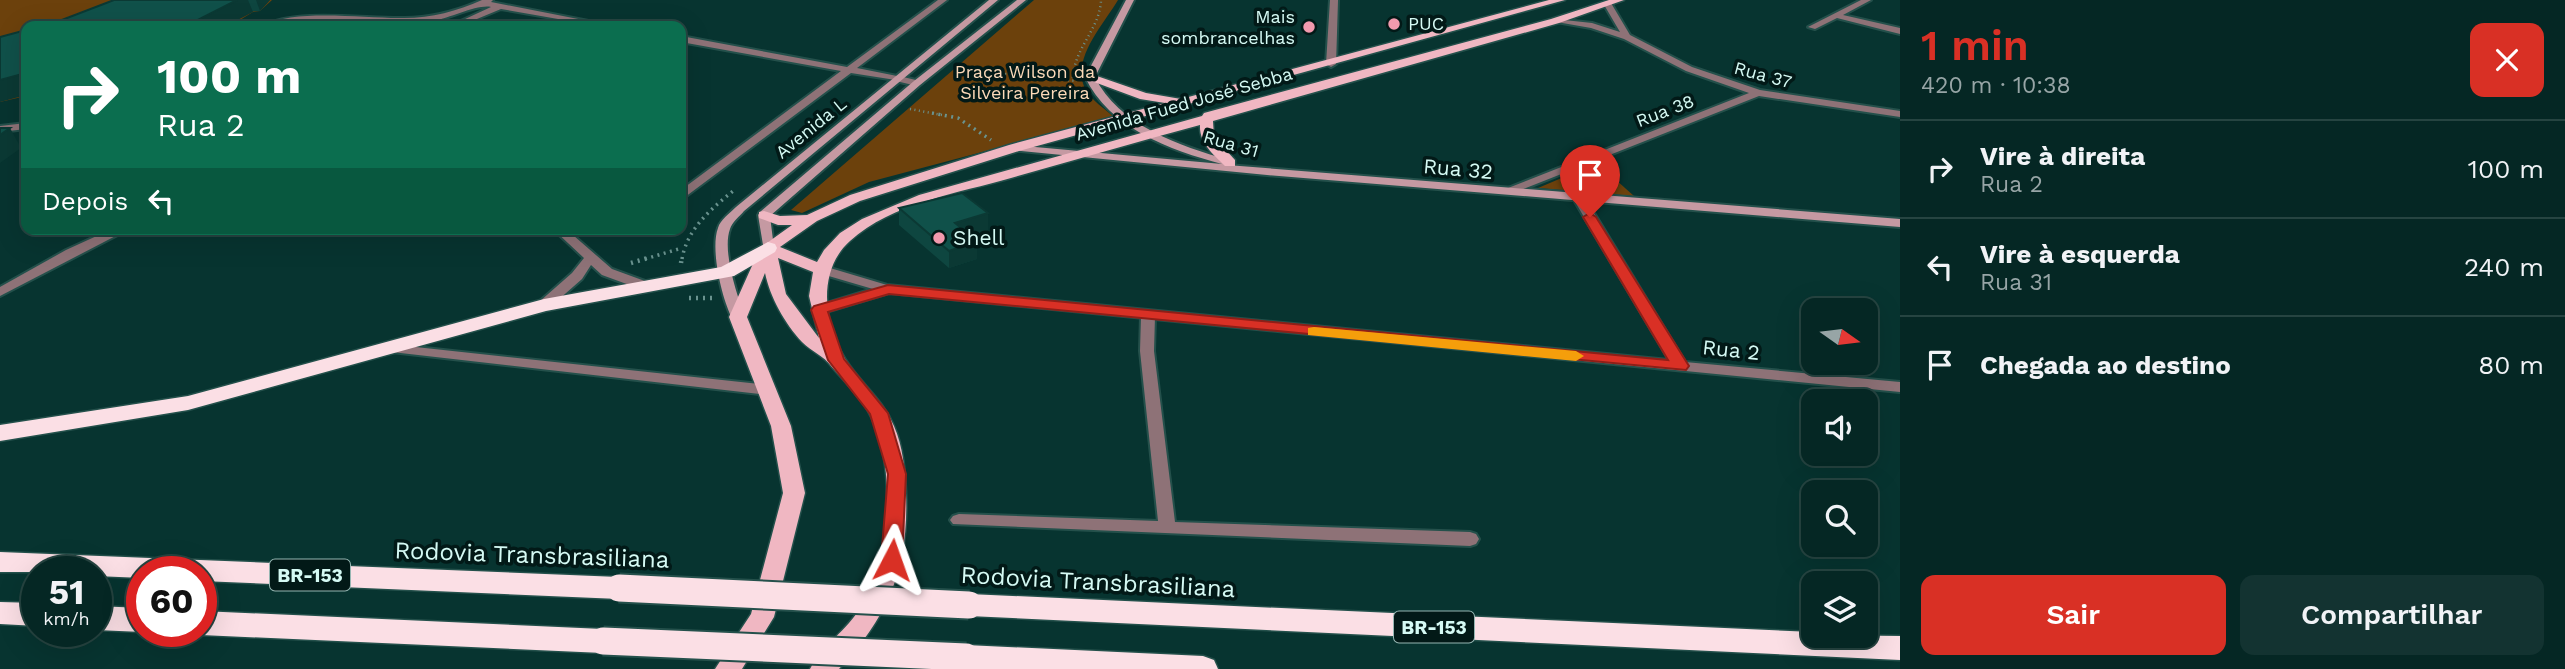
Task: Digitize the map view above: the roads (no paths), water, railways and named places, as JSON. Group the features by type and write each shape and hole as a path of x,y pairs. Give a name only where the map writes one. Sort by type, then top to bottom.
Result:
{"highway":[{"path":"0,433 188,403 544,305 727,272 768,248"},
{"name":"Rodovia Transbrasiliana","path":"0,562 1900,648"},
{"path":"0,614 21,615"},
{"path":"217,623 1203,669"}],"main road":[{"name":"Avenida L","path":"738,317 730,298 722,247 724,226 740,209 994,0"},
{"name":"Avenida L","path":"764,215 917,83 1021,0"},
{"path":"1129,0 1091,80 1144,96 1185,103"},
{"name":"Avenida Fued José Sebba","path":"768,248 812,218 855,198 1010,149 1560,0"},
{"name":"Avenida Fued José Sebba","path":"820,269 839,239 876,215 924,198 1074,156 1148,132 1555,21 1613,2"},
{"name":"Rua 31","path":"1091,80 1094,90 1127,119 1148,132 1230,163 1267,172"},
{"path":"1208,116 1203,130 1206,139 1230,163"},
{"name":"Rua 32","path":"1010,149 1900,223"},
{"path":"764,215 778,221 812,218"},
{"path":"764,215 778,293 808,338 836,360 879,413 897,474 892,560 865,622 823,669"},
{"path":"768,248 820,269 819,310 836,360"},
{"path":"728,669 762,618 794,493 794,476 768,390 738,317 768,248"}],"street":[{"path":"686,191 943,0"},
{"path":"1331,64 1334,0"},
{"path":"1812,27 1867,0"},
{"path":"379,21 437,19 486,2 582,21"},
{"path":"1613,2 1627,37"},
{"path":"466,21 500,6"},
{"path":"1835,15 1900,31"},
{"path":"286,21 296,18 336,21"},
{"name":"Rua 37","path":"1555,21 1592,26 1627,37 1689,69 1758,93 1900,114"},
{"path":"686,40 917,83"},
{"name":"Rua 38","path":"1507,192 1758,93"},
{"path":"0,129 21,127"},
{"path":"1577,195 1680,366"},
{"path":"0,292 70,253 110,235"},
{"path":"565,235 607,272 648,287"},
{"path":"544,305 577,276 589,258"},
{"name":"Rua 2","path":"820,269 888,289 1900,387"},
{"name":"Rua 2","path":"819,310 888,289"},
{"path":"1148,316 1147,351 1167,528"},
{"path":"388,348 768,390"},
{"path":"959,520 1470,539"}],"place":[{"name":"PUC","path":"1394,24"},
{"name":"Mais sombrancelhas","path":"1309,27"},
{"name":"Shell","path":"939,238"}],"park label":[{"name":"Praça Wilson da Silveira Pereira","path":"1025,82"}]}
